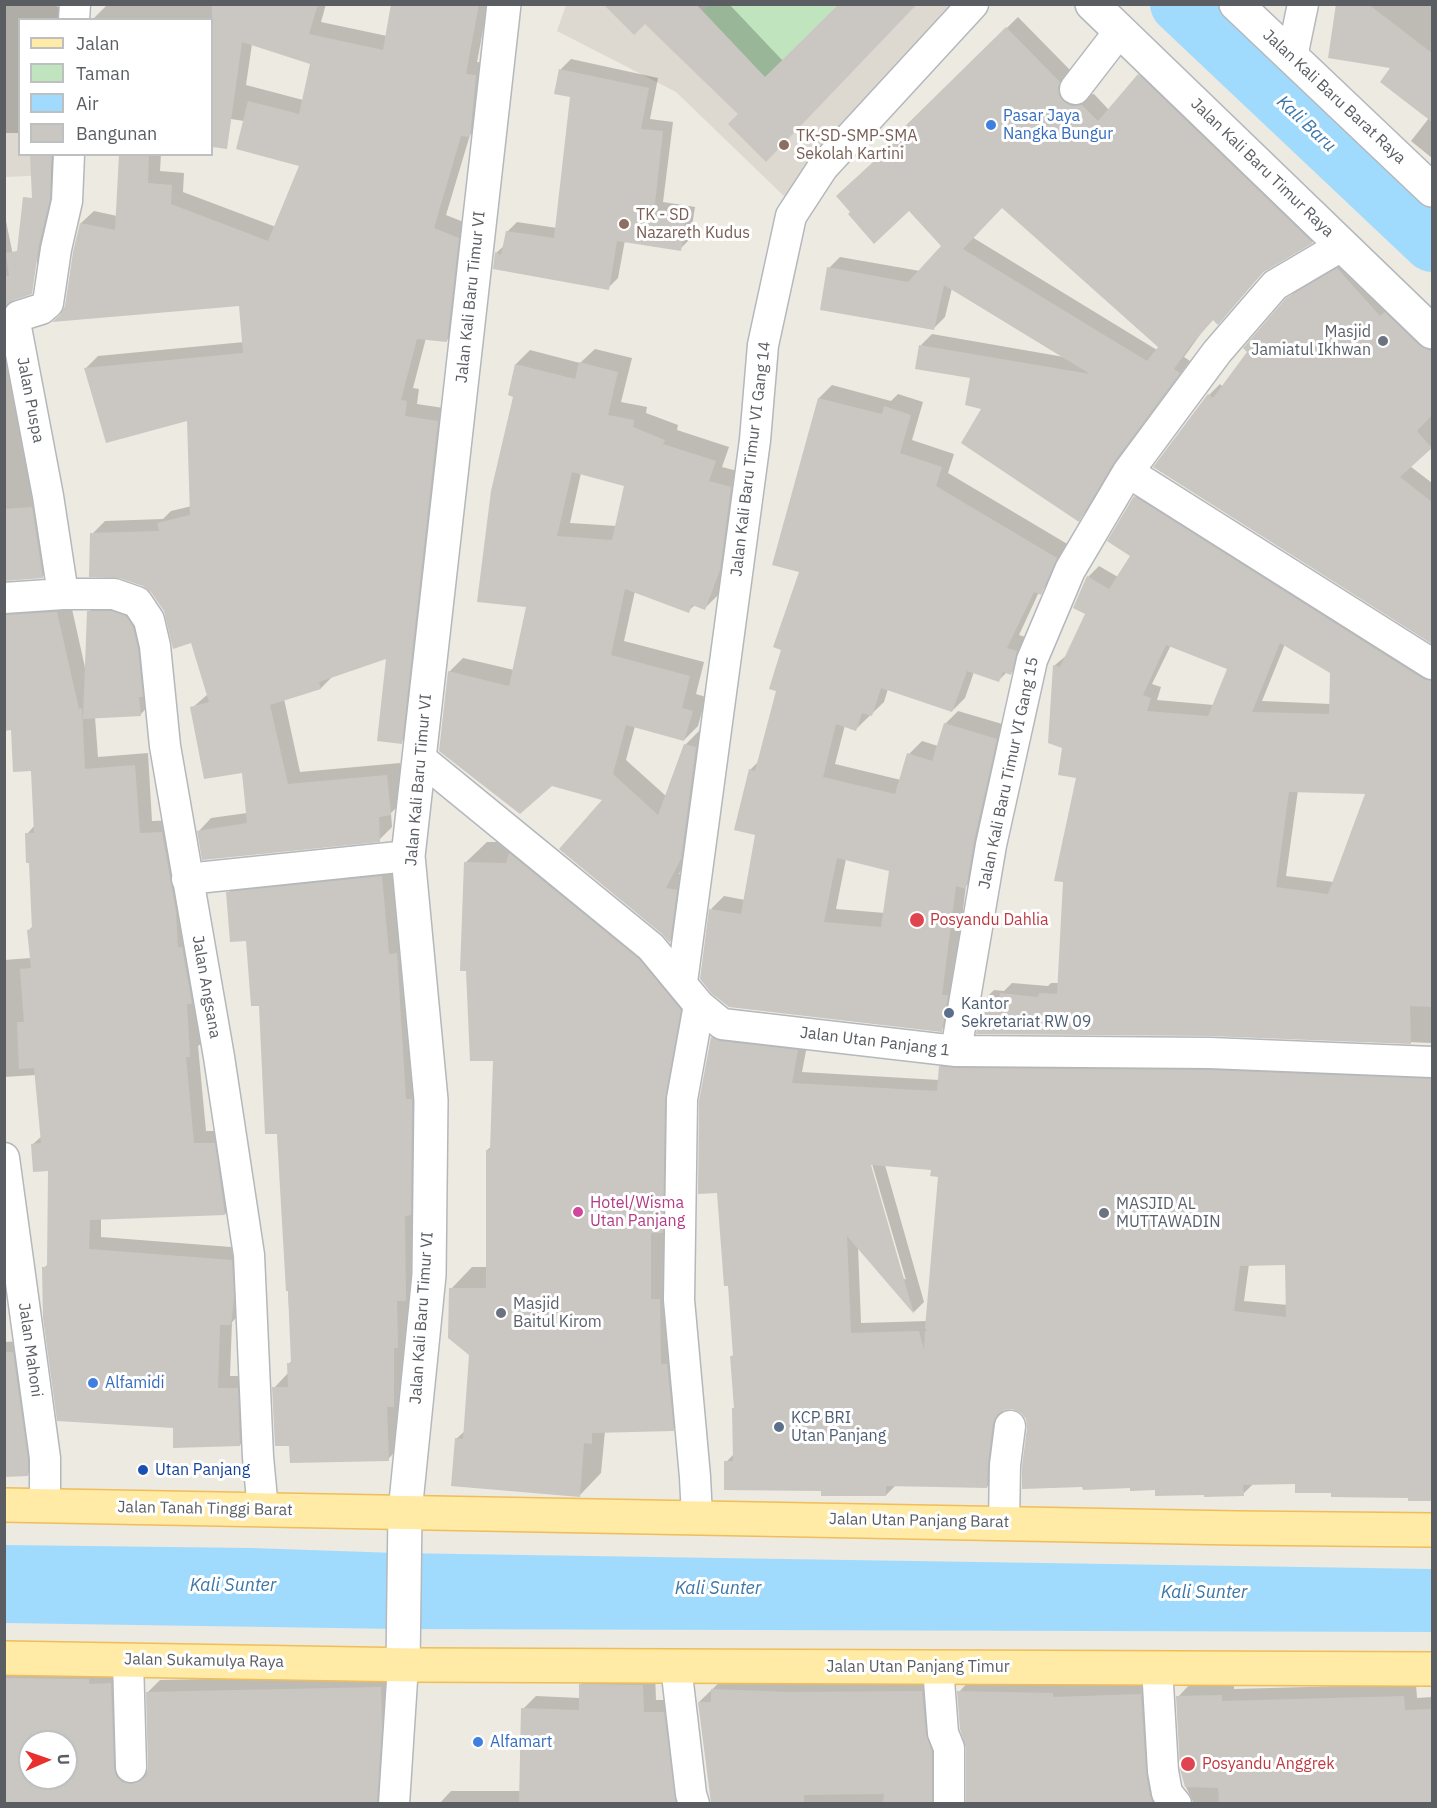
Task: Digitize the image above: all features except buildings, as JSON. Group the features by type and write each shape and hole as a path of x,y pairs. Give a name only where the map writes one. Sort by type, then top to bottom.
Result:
{"main road":[{"name":"Jalan Tanah Tinggi Barat","path":"4,1505 263,1510 405,1521"},
{"name":"Jalan Utan Panjang Barat","path":"405,1521 697,1517 1432,1530"},
{"name":"Jalan Sukamulya Raya","path":"4,1658 128,1660 404,1655"},
{"name":"Jalan Utan Panjang Timur","path":"404,1655 676,1666 1432,1670"}],"street":[{"name":"Jalan Kali Baru Timur VI","path":"404,1655 405,1521 429,1275 431,1100 408,856 504,4"},
{"name":"Jalan Kali Baru Timur VI Gang 14","path":"697,1517 679,1300 682,1099 691,994 755,440 763,345 791,216 823,167 974,4"},
{"name":"Jalan Kali Baru Timur Raya","path":"1092,4 1432,333"},
{"name":"Jalan Kali Baru Barat Raya","path":"1236,4 1432,190"},
{"path":"1292,57 1303,4"},
{"path":"1075,89 1119,32"},
{"name":"Jalan Puspa","path":"63,594 15,322 19,316 41,309 48,303 56,249 67,201 69,156"},
{"name":"Jalan Kali Baru Timur VI Gang 15","path":"956,1051 991,845 1032,660 1070,570 1128,472 1217,352 1275,285 1343,245"},
{"path":"1128,472 1432,664"},
{"name":"Jalan Angsana","path":"4,598 63,594 114,594 137,602 149,620 155,646 165,746 219,1057 249,1255 258,1457 263,1510"},
{"name":"Jalan Utan Panjang 1","path":"420,758 651,947 691,994 722,1024 956,1051 1210,1053 1432,1062"},
{"path":"187,879 408,856"},
{"name":"Jalan Mahoni","path":"4,1158 7,1198 45,1458 45,1506"},
{"path":"1004,1522 1005,1465 1010,1426"},
{"path":"394,1803 404,1655"},
{"path":"128,1660 131,1767"},
{"path":"676,1666 690,1794 694,1803"},
{"path":"938,1667 943,1732 949,1748 949,1803"},
{"path":"1157,1667 1163,1771 1167,1792 1176,1803"}],"shaded area":[{"path":"5,5 66,5 66,18 18,18 18,156 66,156 66,196 51,195 50,175 5,177"},
{"name":"TK-SD-SMP-SMA Sekolah Kartini","path":"566,5 967,5 787,199 676,92 557,31"}],"green space":[{"path":"709,5 839,5 765,77 702,11"}],"water":[{"name":"Kali Sunter","path":"5,1545 1432,1569 1432,1632 399,1629 5,1623"}],"waterway":[{"name":"Kali Baru","path":"1179,4 1432,243"}],"place":[{"name":"Pasar Jaya Nangka Bungur","path":"991,125"},
{"name":"TK-SD-SMP-SMA Sekolah Kartini","path":"784,145"},
{"name":"TK - SD Nazareth Kudus","path":"624,224"},
{"name":"Masjid Jamiatul Ikhwan","path":"1383,341"},
{"name":"Posyandu Dahlia","path":"917,920"},
{"name":"Kantor Sekretariat RW 09","path":"949,1013"},
{"name":"Hotel/Wisma Utan Panjang","path":"578,1212"},
{"name":"MASJID AL MUTTAWADIN","path":"1104,1213"},
{"name":"Masjid Baitul Kirom","path":"501,1313"},
{"name":"Alfamidi","path":"93,1383"},
{"name":"KCP BRI Utan Panjang","path":"779,1427"},
{"name":"Utan Panjang","path":"143,1470"},
{"name":"Alfamart","path":"478,1742"},
{"name":"Posyandu Anggrek","path":"1188,1764"}]}
